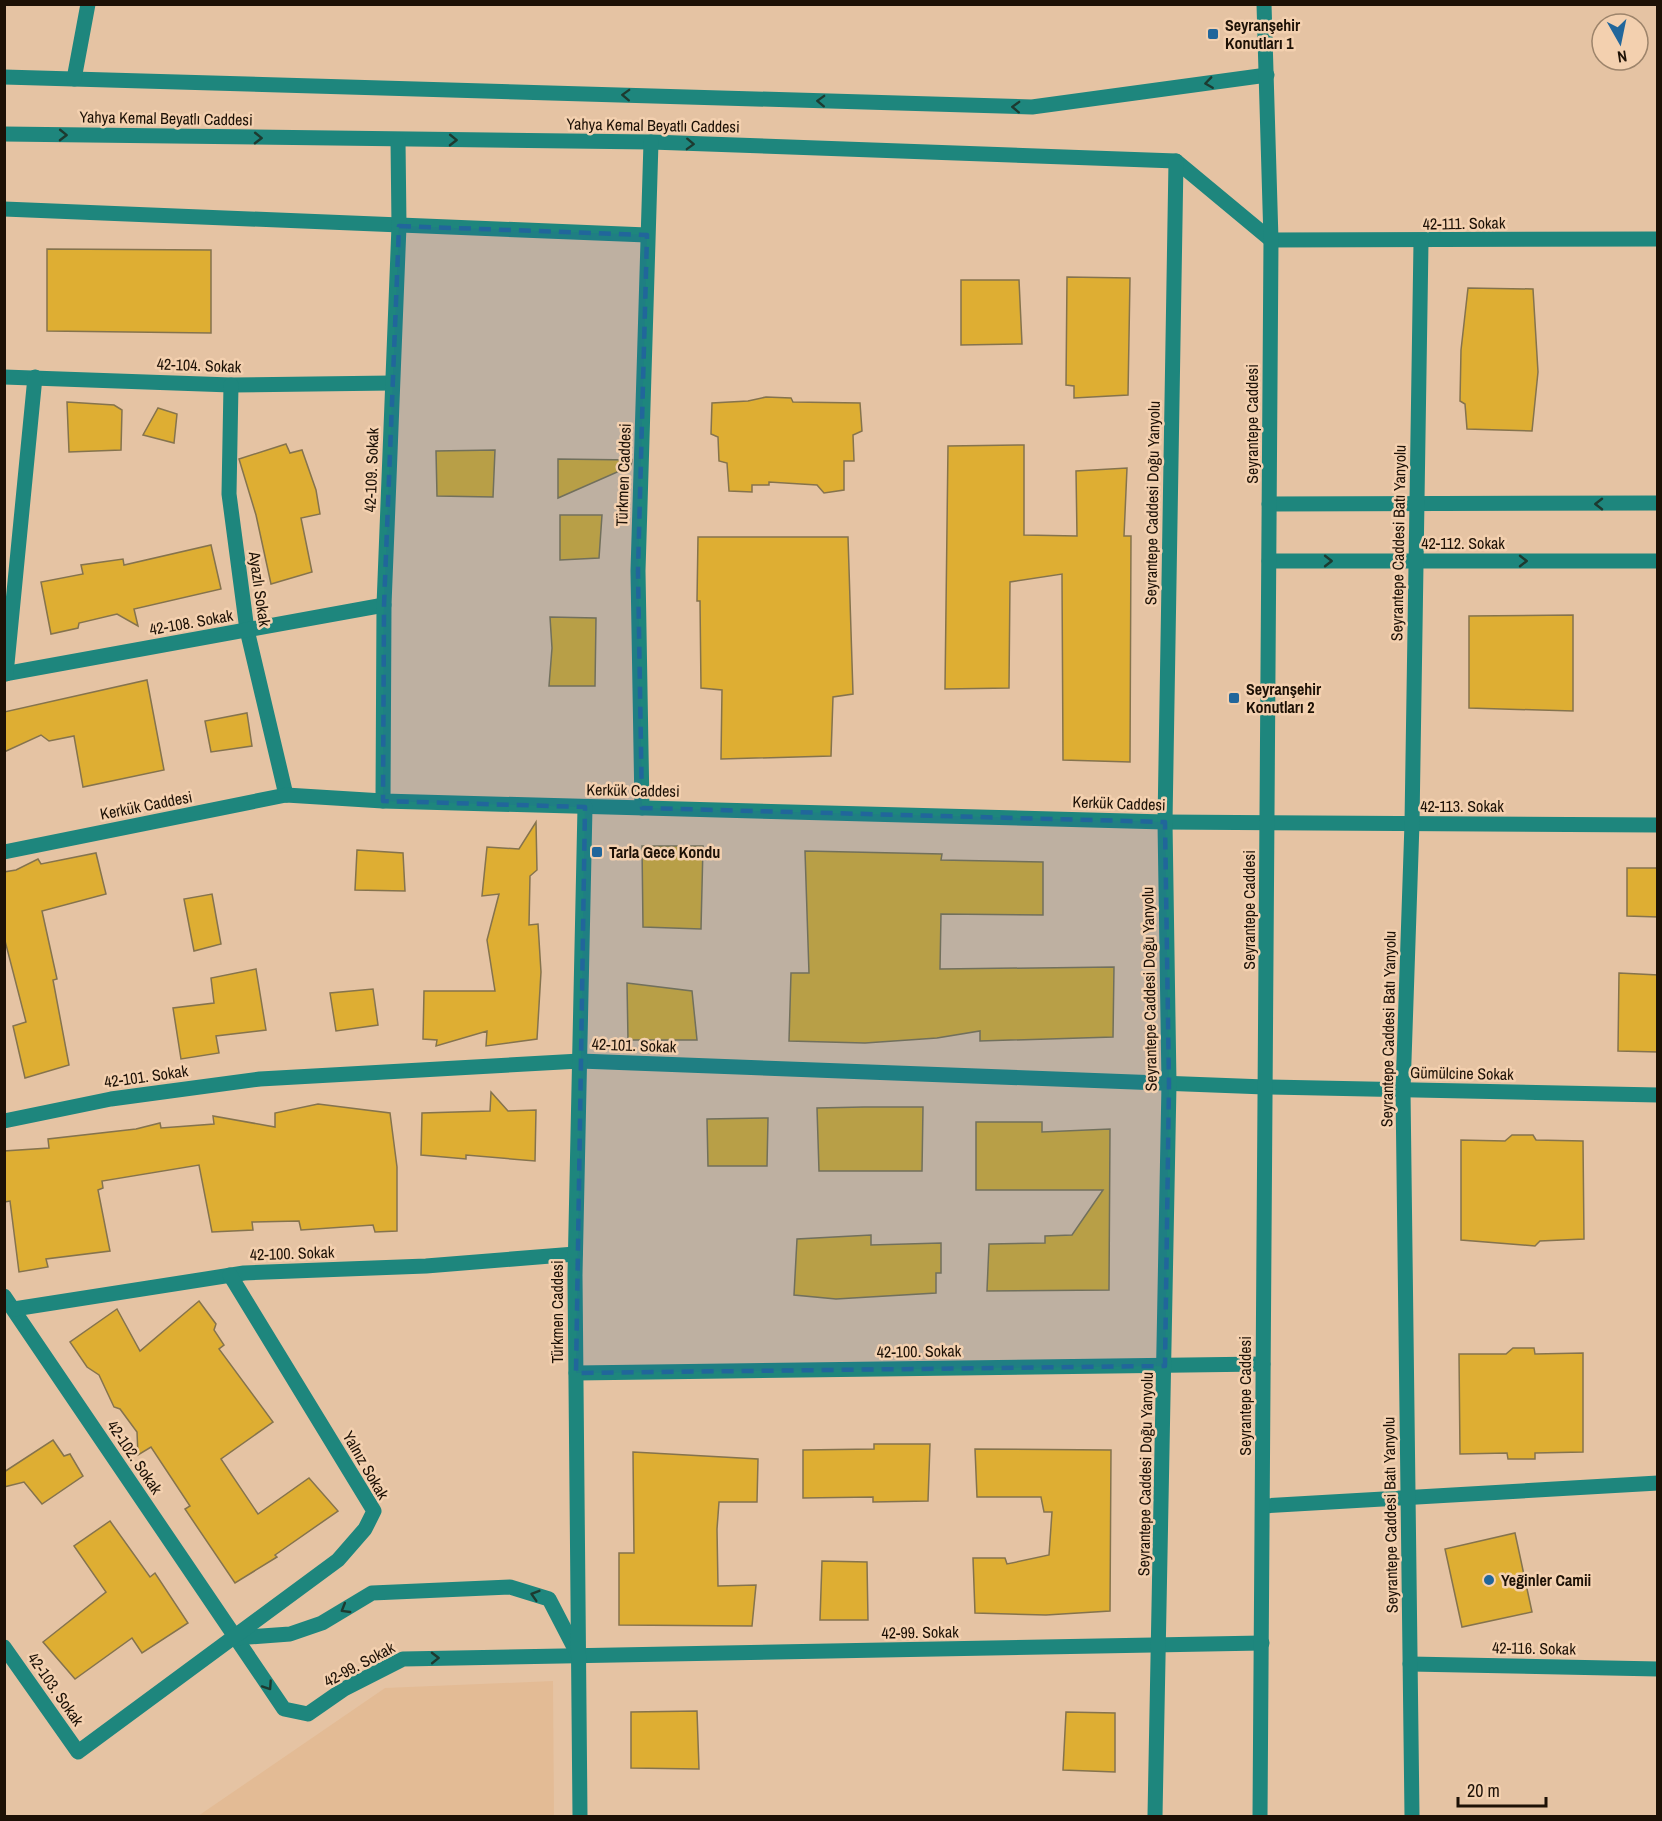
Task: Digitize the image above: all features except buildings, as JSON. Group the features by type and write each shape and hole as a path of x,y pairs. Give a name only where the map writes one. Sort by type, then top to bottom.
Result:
{"street":[{"path":"74,79 88,4"},
{"name":"Seyrantepe Caddesi","path":"1260,1816 1271,240 1264,4"},
{"name":"Yahya Kemal Beyatlı Caddesi","path":"4,77 1032,107 1267,75"},
{"name":"Yahya Kemal Beyatlı Caddesi","path":"4,134 651,142 1176,161"},
{"name":"42-109. Sokak","path":"383,801 384,605 399,226 398,140"},
{"name":"Türkmen Caddesi","path":"642,808 638,571 651,142"},
{"path":"1176,161 1271,240"},
{"name":"Seyrantepe Caddesi Doğu Yanyolu","path":"1155,1816 1169,1084 1165,822 1176,161"},
{"path":"4,209 647,235"},
{"name":"42-111. Sokak","path":"1271,240 1421,242 1658,239"},
{"name":"Seyrantepe Caddesi Batı Yanyolu","path":"1412,1816 1403,1090 1412,824 1421,242"},
{"name":"42-104. Sokak","path":"4,376 231,385 392,383"},
{"path":"5,674 35,377"},
{"name":"Ayazlı Sokak","path":"231,385 229,494 247,630 286,795"},
{"path":"1269,504 1658,504"},
{"name":"42-112. Sokak","path":"1269,561 1658,561"},
{"name":"42-108. Sokak","path":"5,674 384,605"},
{"name":"Kerkük Caddesi","path":"4,852 286,795 383,801 585,807 1165,822 1267,821"},
{"name":"Türkmen Caddesi","path":"580,1816 575,1254 585,807"},
{"name":"42-113. Sokak","path":"1267,821 1658,825"},
{"name":"42-101. Sokak","path":"4,1121 111,1099 260,1079 580,1061 1265,1087"},
{"name":"Gümülcine Sokak","path":"1265,1087 1658,1095"},
{"name":"42-100. Sokak","path":"14,1309 230,1275 426,1266 575,1254"},
{"name":"Yalnız Sokak","path":"230,1275 374,1511 365,1529 339,1560 235,1638"},
{"name":"42-102. Sokak","path":"4,1296 235,1638"},
{"name":"42-100. Sokak","path":"576,1373 1263,1364"},
{"path":"1263,1506 1658,1483"},
{"path":"235,1638 290,1634 322,1623 372,1593 510,1587 549,1599 578,1657"},
{"name":"42-99. Sokak","path":"235,1638 284,1709 308,1714 344,1689 402,1659 1262,1643"},
{"name":"42-103. Sokak","path":"4,1647 78,1752 235,1638"},
{"name":"42-116. Sokak","path":"1410,1664 1658,1669"}],"highlighted area":[{"path":"399,226 647,235 638,571 642,808 1165,822 1169,1084 1165,1366 576,1373 585,807 383,801 384,605"}],"shaded area":[{"path":"553,1681 554,1816 198,1816 385,1688"}],"place":[{"name":"Seyranşehir Konutları 1","path":"1213,34"},
{"name":"Seyranşehir Konutları 2","path":"1234,698"},
{"name":"Tarla Gece Kondu","path":"597,852"},
{"name":"Yeğinler Camii","path":"1489,1580"}]}
